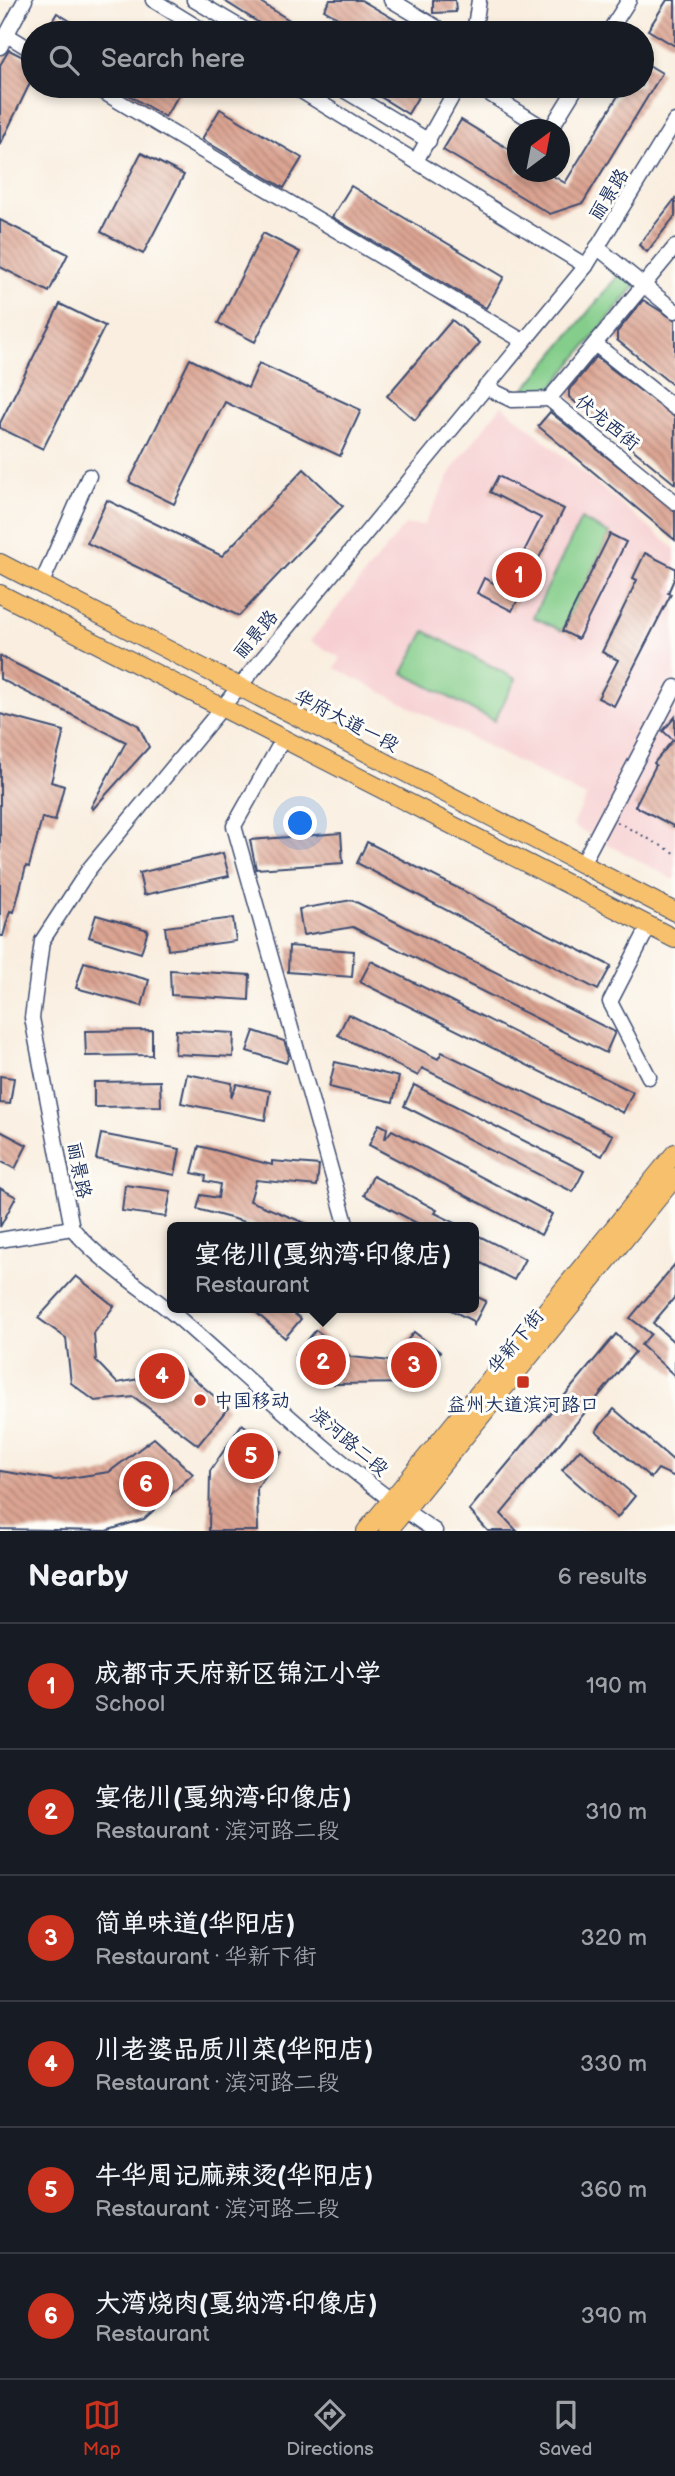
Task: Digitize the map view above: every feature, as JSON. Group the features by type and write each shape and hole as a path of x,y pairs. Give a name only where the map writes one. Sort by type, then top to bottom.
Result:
{"main road":[{"name":"华府大道一段","path":"0,563 675,912"},
{"path":"0,594 675,939"},
{"path":"366,1531 398,1506 675,1153"},
{"name":"华新下街","path":"388,1531 398,1506 675,1177"}],"street":[{"path":"21,47 3,41 25,0"},
{"path":"153,0 187,21"},
{"path":"194,0 230,21"},
{"path":"391,0 426,21"},
{"path":"476,21 479,0"},
{"path":"616,21 629,0"},
{"path":"113,98 523,341"},
{"path":"312,98 586,266"},
{"path":"357,98 429,141"},
{"path":"416,162 452,98"},
{"path":"497,98 531,119"},
{"path":"556,119 569,98"},
{"name":"丽景路","path":"72,1228 32,1018 42,941 89,869 236,686 586,266 675,121"},
{"path":"597,247 675,311"},
{"path":"485,387 512,400 549,399 675,247"},
{"path":"596,344 675,408"},
{"name":"伏龙西街","path":"549,399 675,502"},
{"path":"41,584 89,476"},
{"path":"582,864 675,687"},
{"path":"283,739 234,826 346,1222"},
{"path":"649,926 610,1002 649,1077"},
{"path":"0,1240 72,1228"},
{"name":"滨河路二段","path":"72,1228 83,1241 167,1308"},
{"name":"滨河路二段","path":"173,1313 398,1506 435,1531"}],"path":[{"path":"607,817 675,853"}],"shaded area":[{"path":"502,405 675,549 675,880 573,826 586,797 335,668 341,658 310,641 405,525 424,525 455,465"}],"green space":[{"path":"621,272 636,285 546,395 520,395"},
{"path":"581,519 610,534 562,631 533,617"},
{"path":"425,631 516,679 494,721 403,673"}],"building":[{"path":"223,0 257,0 291,21 256,21"},
{"path":"330,0 361,0 397,21 343,21 324,10"},
{"path":"433,0 455,0 456,12 433,13"},
{"path":"667,0 675,0 675,46 654,34 654,21"},
{"path":"57,13 70,21 52,21"},
{"path":"9,50 21,56 23,98 0,145 0,65"},
{"path":"654,68 662,73 654,86"},
{"path":"134,98 177,98 165,117"},
{"path":"382,98 417,98 408,114"},
{"path":"617,98 647,98 583,203 550,214 443,150 461,120 507,148 507,182 570,182 570,175"},
{"path":"220,109 302,158 284,188 202,139"},
{"path":"141,153 184,175 143,254 101,232"},
{"path":"351,186 504,277 486,308 332,217"},
{"path":"675,199 675,216 647,252 639,245"},
{"path":"0,220 68,254 49,292 0,267"},
{"path":"263,233 300,252 255,342 218,323"},
{"path":"643,300 675,320 675,387 617,340 617,332"},
{"path":"60,304 105,326 43,449 0,428 0,423"},
{"path":"452,320 480,343 415,420 387,396"},
{"path":"596,357 675,417 675,484 569,397 569,390"},
{"path":"190,359 248,388 259,363 361,410 340,456 225,402 174,504 129,482"},
{"path":"550,412 675,511 675,540 538,426"},
{"path":"304,469 343,506 239,616 87,543 107,500 222,556"},
{"path":"498,476 564,509 512,611 477,593 484,578 505,589 541,518 490,492"},
{"path":"610,534 626,542 578,639 562,631"},
{"path":"645,553 675,568 675,577 668,593 671,594 614,706 598,698 618,660 602,652 637,580 633,578"},
{"path":"0,656 138,725 149,747 93,809 91,807 126,742 0,679"},
{"path":"0,714 64,731 51,782 64,786 55,821 42,818 29,867 26,866 14,912 10,911 3,936 0,936"},
{"path":"675,717 675,827 635,806 656,765 654,763 673,740 663,731"},
{"path":"341,833 343,863 256,869 250,840"},
{"path":"367,842 611,966 598,990 357,863"},
{"path":"223,853 229,876 144,895 139,873"},
{"path":"352,900 615,1032 606,1053 353,927 303,935 299,909"},
{"path":"96,915 148,930 141,953 89,937"},
{"path":"233,918 236,941 168,950 165,927"},
{"path":"289,946 354,951 352,977 288,972"},
{"path":"371,961 633,1092 623,1113 360,982"},
{"path":"84,962 149,980 142,1006 76,988"},
{"path":"170,970 250,975 249,1000 171,995"},
{"path":"348,1014 438,1059 442,1052 613,1135 602,1156 422,1068 418,1076 338,1035"},
{"path":"152,1030 152,1055 86,1056 85,1031"},
{"path":"176,1030 234,1033 233,1057 175,1054"},
{"path":"254,1031 284,1041 289,1055 286,1063 247,1051"},
{"path":"335,1062 399,1077 393,1102 329,1087"},
{"path":"187,1074 232,1083 231,1098 237,1084 270,1091 265,1120 181,1103"},
{"path":"0,1076 14,1078 10,1104 0,1103"},
{"path":"160,1081 161,1106 94,1107 94,1082"},
{"path":"414,1085 584,1171 573,1192 404,1106"},
{"path":"379,1124 387,1128 385,1139 392,1130 552,1214 541,1235 369,1145"},
{"path":"0,1131 27,1145 15,1169 0,1161"},
{"path":"101,1134 180,1149 175,1175 96,1159"},
{"path":"199,1146 272,1165 272,1161 319,1165 317,1186 256,1180 250,1201 302,1222 245,1222 197,1209 201,1195 218,1198 220,1184 205,1181 206,1176 192,1173"},
{"path":"373,1176 437,1210 435,1213 453,1222 415,1222 364,1195"},
{"path":"125,1185 171,1191 166,1217 122,1211"},
{"path":"0,1188 16,1197 0,1227"},
{"path":"479,1236 525,1259 514,1280 479,1262"},
{"path":"675,1264 675,1297 653,1323 675,1343 675,1376 641,1345 651,1334 630,1318"},
{"path":"76,1276 114,1306 94,1333 96,1361 117,1383 139,1379 164,1353 228,1408 198,1445 134,1397 95,1401 71,1383 66,1338 38,1318"},
{"path":"479,1298 486,1301 473,1326 473,1321 457,1313 479,1313"},
{"path":"257,1313 293,1313 301,1319 285,1338"},
{"path":"316,1330 351,1357 391,1361 414,1332 440,1352 416,1383 332,1384 295,1355"},
{"path":"616,1334 635,1352 501,1514 517,1531 488,1531 469,1510"},
{"path":"614,1409 675,1462 675,1477 658,1469 651,1478 596,1431"},
{"path":"242,1424 282,1452 257,1488 258,1531 209,1531 210,1471"},
{"path":"154,1438 193,1474 144,1519 106,1531 0,1529 0,1471 56,1480 109,1472"},
{"path":"580,1449 635,1496 617,1518 562,1470"}],"place":[{"name":"成都市天府新区锦江小学","path":"519,575"},
{"name":"宴佬川(戛纳湾·印像店)","path":"323,1362"},
{"name":"简单味道(华阳店)","path":"414,1365"},
{"name":"川老婆品质川菜(华阳店)","path":"162,1376"},
{"name":"益州大道滨河路口","path":"523,1382"},
{"name":"中国移动","path":"200,1400"},
{"name":"牛华周记麻辣烫(华阳店)","path":"251,1456"},
{"name":"大湾烧肉(戛纳湾·印像店)","path":"146,1484"}]}
